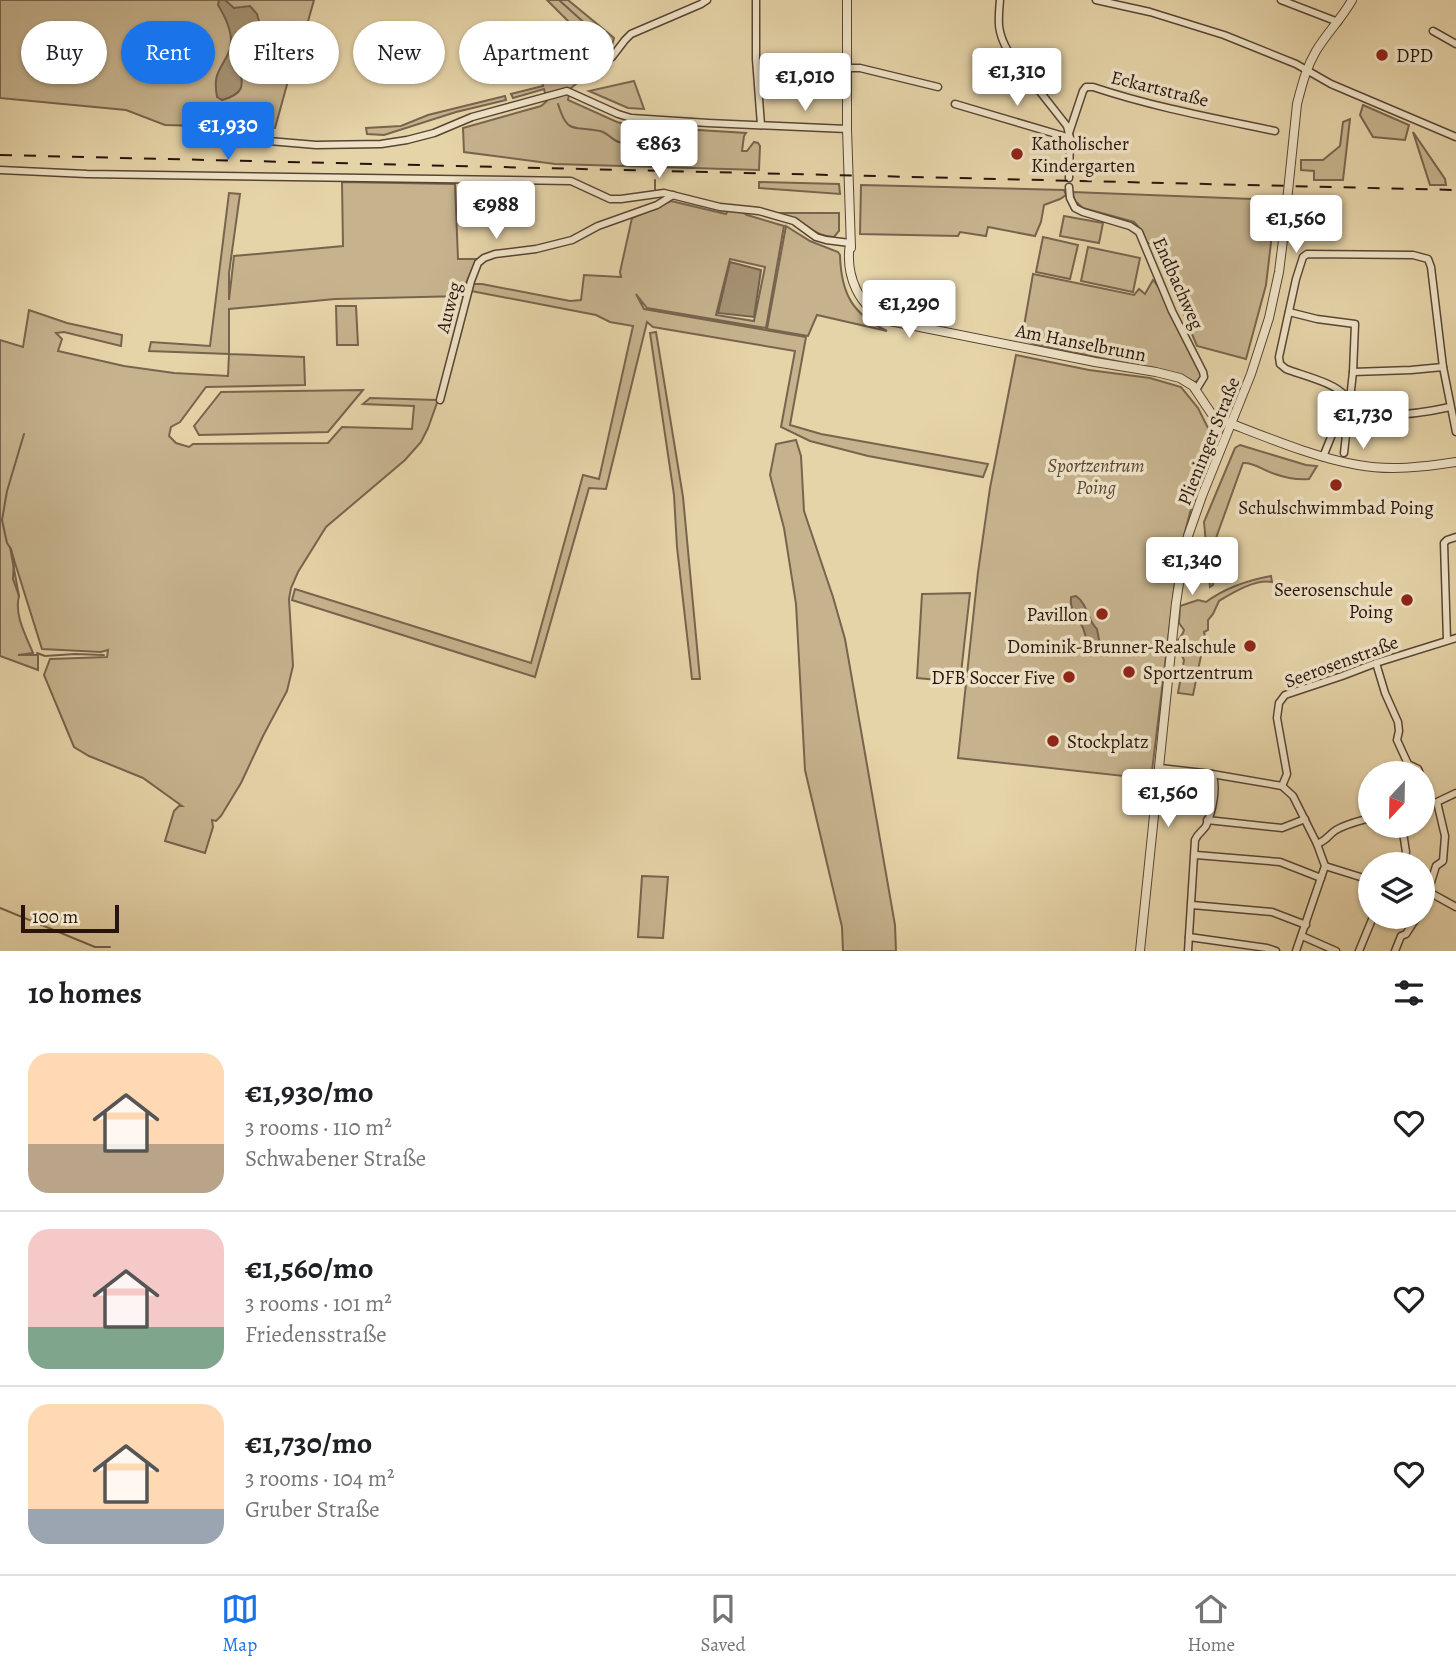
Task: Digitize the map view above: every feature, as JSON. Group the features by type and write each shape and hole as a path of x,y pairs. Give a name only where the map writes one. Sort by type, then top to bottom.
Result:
{"street":[{"path":"614,54 631,34 707,0"},
{"path":"756,0 756,59 761,125"},
{"name":"Am Hanselbrunn","path":"846,0 850,243 848,258 855,289 864,304 890,321 1156,372 1180,379 1196,390 1211,413 1219,419 1323,457 1360,466 1380,467 1419,467 1456,462"},
{"path":"1000,0 998,27 1001,39 1067,126 1070,136 1069,178"},
{"path":"1096,0 1140,9 1224,35 1296,64 1331,85 1456,137"},
{"path":"1140,9 1142,0"},
{"path":"1281,0 1338,22"},
{"name":"Plieninger Straße","path":"1140,951 1182,564 1191,525 1253,367 1274,295 1283,240 1297,104 1307,70 1352,0"},
{"path":"1433,31 1456,44"},
{"path":"848,68 860,68 938,87"},
{"name":"Eckartstraße","path":"1070,136 1086,87 1186,113 1275,131"},
{"path":"201,139 235,138 316,145 381,144 435,133 472,117 567,91 631,118 847,129"},
{"path":"955,104 1070,136"},
{"path":"0,170 87,174 571,181 610,199 664,193 720,207 746,209 783,217 794,221 817,237 850,243"},
{"name":"Endbachweg","path":"1069,187 1074,208 1130,226 1139,232 1172,311 1203,372 1204,377 1196,390"},
{"name":"Auweg","path":"440,400 478,262 495,254 536,249 572,240 598,226 657,205 673,195"},
{"path":"1344,453 1345,396 1342,391 1286,369 1280,364 1279,357 1301,263 1307,254 1413,255 1428,260 1432,267 1443,367 1456,432"},
{"path":"1289,312 1355,324 1353,372 1345,411 1323,457"},
{"path":"1353,372 1443,367"},
{"path":"1345,411 1365,414 1418,414 1450,407"},
{"path":"1447,640 1444,543 1456,537"},
{"name":"Seerosenstraße","path":"1282,786 1287,774 1277,718 1279,703 1285,695 1456,638"},
{"path":"1376,663 1398,722 1398,740 1407,761"},
{"path":"1160,768 1282,786 1293,796 1325,866 1296,951"},
{"path":"1188,951 1195,839 1205,828 1212,807 1215,781 1212,774"},
{"path":"1435,801 1456,793"},
{"path":"1435,804 1445,836 1443,861 1435,869"},
{"path":"1207,820 1282,828 1305,819"},
{"path":"1317,844 1328,839 1339,828 1358,822"},
{"path":"1196,855 1280,862 1321,878"},
{"path":"1325,866 1358,876"},
{"path":"1435,895 1456,907"},
{"path":"1192,905 1272,912 1306,925"},
{"path":"1359,951 1368,929"},
{"path":"1395,951 1401,936 1409,929"},
{"path":"1302,936 1336,951"},
{"path":"1189,937 1276,951"}],"green space":[{"path":"0,0 314,0 308,21 229,21 229,84 287,84 275,128 165,125 126,110 0,98"},
{"path":"547,0 568,0 593,21 568,21"},
{"path":"634,81 644,109 628,108 589,91"},
{"path":"576,84 570,89 568,100 617,122 633,126 746,133 742,151 747,151 754,142 758,143 759,170 555,164 464,152 463,128 541,106 547,101 544,89 513,98 511,94 543,86"},
{"path":"505,96 506,100 456,112 384,135 367,134 366,128 401,126 428,115"},
{"path":"1363,105 1409,125 1405,140 1373,137 1360,115"},
{"path":"1350,119 1343,180 1314,180 1314,171 1301,170 1301,160 1323,160 1340,146 1343,122"},
{"path":"1413,132 1445,179 1446,185 1430,185"},
{"path":"342,182 455,184 458,259 478,259 466,283 464,296 335,299 229,309 229,354 149,351 151,342 210,346 229,193 240,194 229,273 229,300 234,256 343,246"},
{"path":"759,182 839,184 840,194 759,188"},
{"path":"861,185 1064,190 1066,195 1044,205 1035,236 988,227 986,236 960,232 958,236 860,234"},
{"path":"1072,192 1276,200 1266,285 1246,359 1197,346 1155,243 1147,243 1134,222 1083,208 1075,201"},
{"path":"671,201 726,214 728,210 742,212 784,226 766,328 647,308 636,294 644,309 806,337 790,425 821,434 988,464 983,477 868,456 810,441 781,427 795,351 653,327 647,322 606,489 589,488 535,677 292,600 295,589 531,663 583,475 599,479 633,326 610,322 596,315 471,291 473,284 482,284 570,301 581,300 584,275 621,277 632,218","holes":["730,259 765,267 754,321 716,315"]},
{"path":"779,213 839,213 839,231 834,237 824,235"},
{"path":"1064,216 1103,223 1099,243 1060,236"},
{"path":"786,226 810,241 838,252 843,281 851,301 865,317 887,331 817,315 808,336 767,329"},
{"path":"1043,237 1078,245 1070,279 1036,272"},
{"path":"1088,247 1140,258 1133,292 1081,281"},
{"path":"1033,274 1134,295 1139,289 1145,294 1153,280 1160,289 1201,377 1194,382 1181,375 1034,344 1022,338"},
{"path":"336,306 356,306 358,345 337,345"},
{"path":"29,310 67,323 122,335 121,346 64,332 56,333 62,339 58,351 124,366 174,373 228,376 229,354 304,357 305,385 206,387 180,422 171,427 169,436 176,443 189,447 193,444 328,443 342,427 412,429 414,406 363,404 370,398 438,400 421,442 405,460 326,527 298,572 289,599 293,666 287,691 241,783 221,816 216,821 212,820 213,827 205,853 165,841 174,811 182,806 143,778 74,747 44,675 50,659 107,657 108,650 101,652 42,649 10,547 19,596 19,618 33,653 18,655 38,655 38,670 0,656 0,340 23,347"},
{"path":"656,332 683,497 700,679 692,679 674,495 650,333"},
{"name":"Sportzentrum Poing","path":"1016,355 1089,370 1150,378 1181,387 1217,438 1195,494 1178,558 1151,779 958,758 990,488"},
{"path":"363,390 328,432 199,435 194,426 221,392"},
{"path":"796,440 801,456 804,511 845,639 895,925 896,951 843,951 842,927 805,770 796,604 784,528 770,475 776,444"},
{"path":"1240,445 1317,466 1309,479 1301,479 1283,477 1243,463 1216,538 1213,585 1210,587 1204,522 1235,448"},
{"path":"1271,576 1272,582 1252,584 1219,601 1208,620 1208,630 1204,632 1193,695 1178,693 1184,660 1176,644 1184,630 1179,623 1180,606 1198,600 1206,602 1237,585"},
{"path":"970,593 960,682 917,678 922,594"},
{"path":"642,876 668,877 663,938 638,937"}],"shaded area":[{"path":"219,0 225,0 234,8 250,6 259,21 229,21 229,31 218,5"},
{"path":"229,51 229,84 242,84 238,92 222,100 217,97 216,78"},
{"path":"730,262 761,270 754,317 718,313"},
{"path":"1076,596 1083,603 1097,629 1100,645 1098,648 1092,649 1090,646 1073,610 1071,597"}],"waterway":[{"path":"559,0 582,21"},
{"path":"558,104 569,125 600,131 622,143 648,145 653,154"},
{"path":"655,180 655,191"},
{"path":"19,596 13,579 14,561 2,520 7,491 24,434"},
{"path":"37,653 45,656 104,655"},
{"path":"0,908 95,947 110,947"}],"railway":[{"path":"0,155 1456,190"}],"place":[{"name":"DPD","path":"1382,55"},
{"name":"Katholischer Kindergarten","path":"1017,154"},
{"name":"Schulschwimmbad Poing","path":"1336,485"},
{"name":"Seerosenschule Poing","path":"1407,600"},
{"name":"Pavillon","path":"1102,614"},
{"name":"Dominik-Brunner-Realschule","path":"1250,646"},
{"name":"Sportzentrum","path":"1129,672"},
{"name":"DFB Soccer Five","path":"1069,677"},
{"name":"Stockplatz","path":"1053,741"}]}
